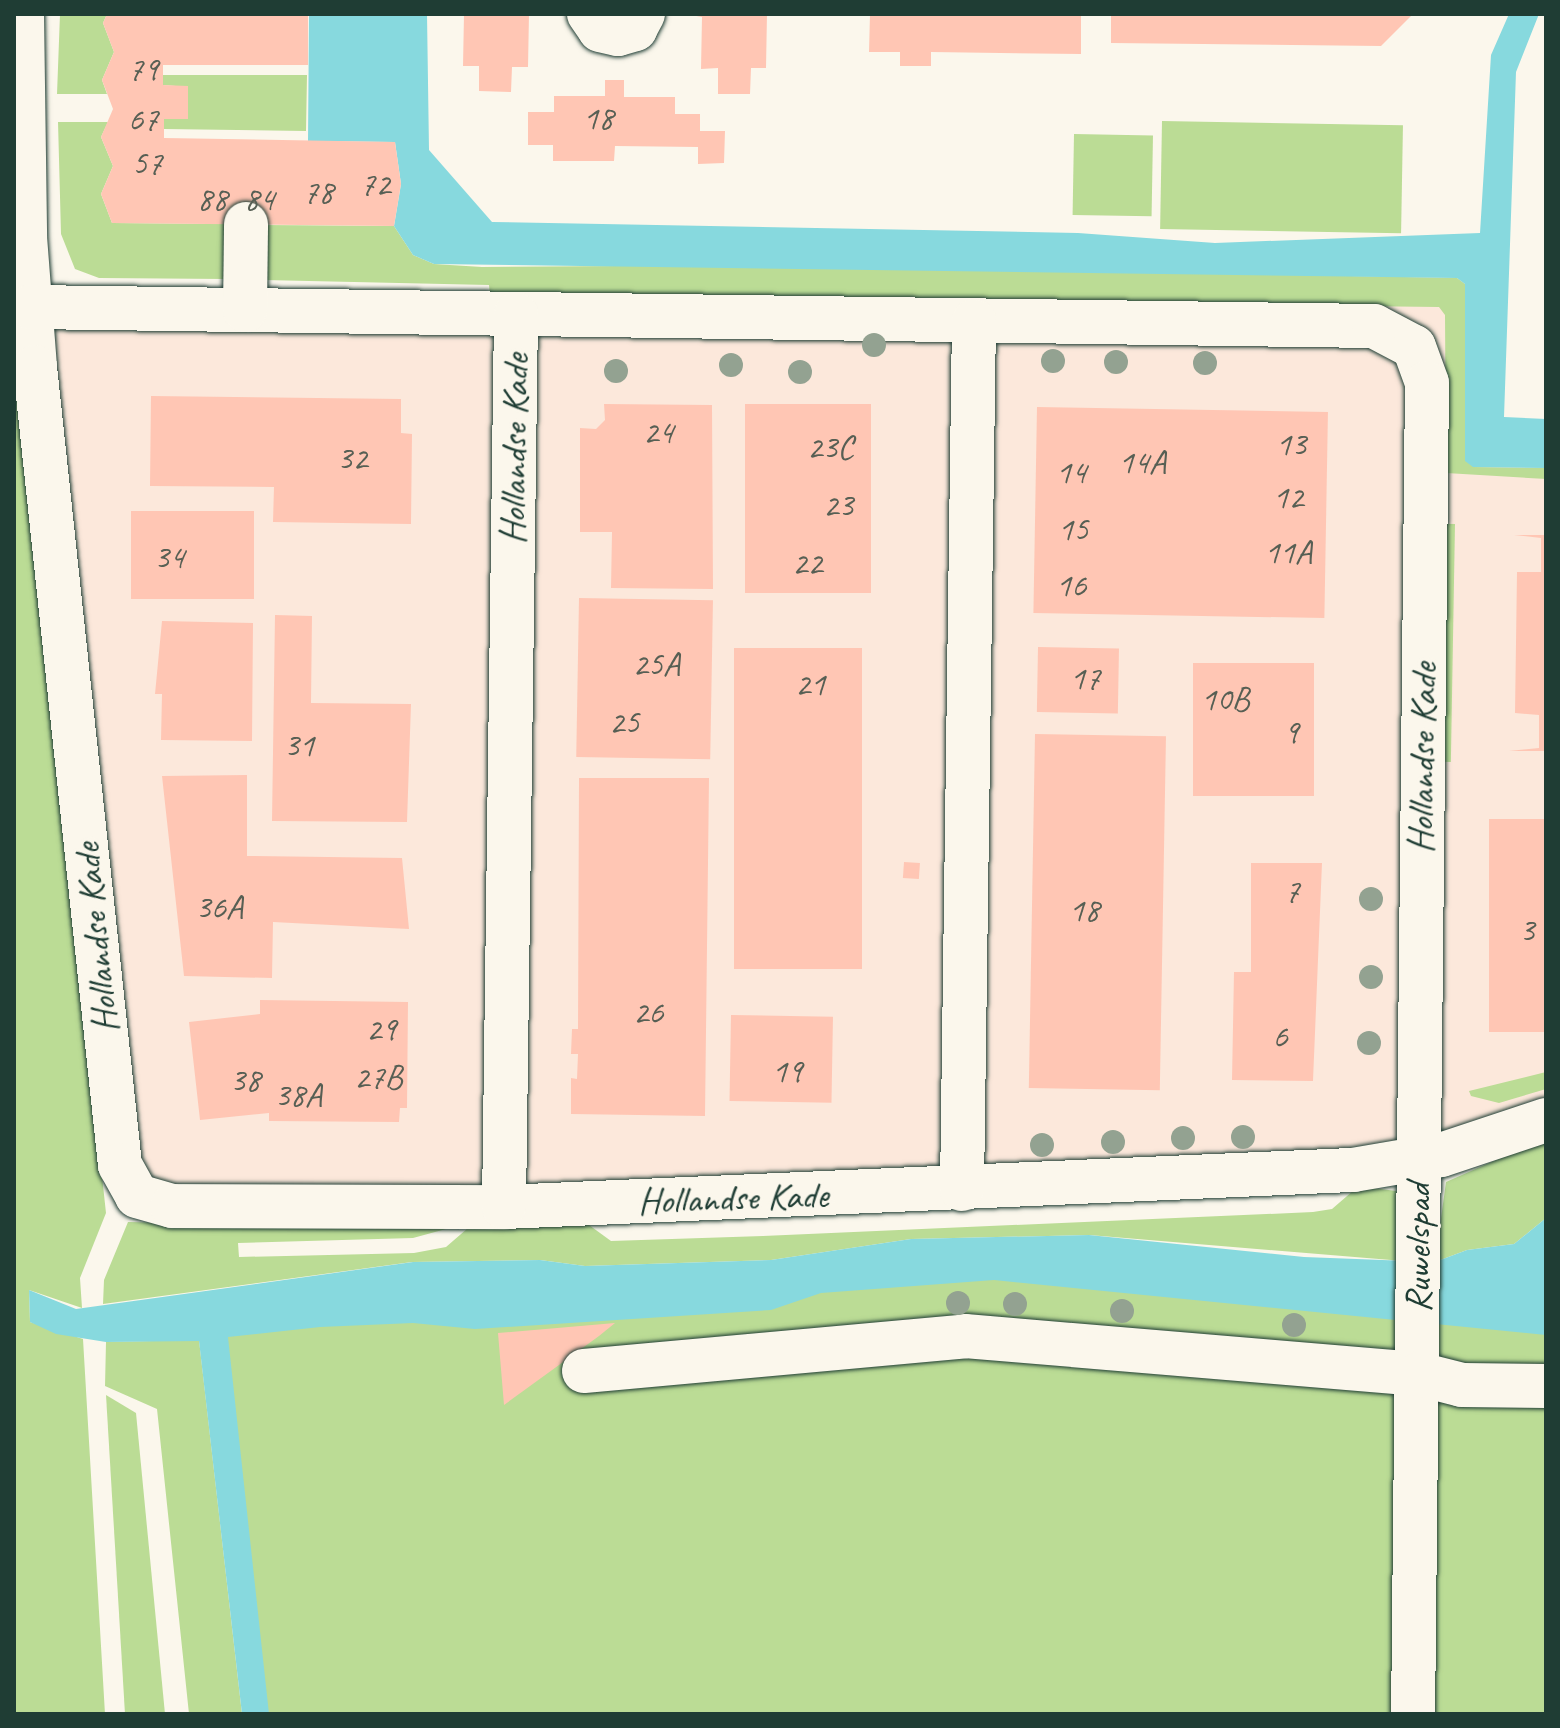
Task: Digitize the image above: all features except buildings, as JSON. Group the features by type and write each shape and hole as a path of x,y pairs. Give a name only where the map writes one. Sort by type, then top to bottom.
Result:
{"street":[{"name":"Hollandse Kade","path":"22,14 30,307 125,1182 137,1196 172,1206 504,1207 1374,1169 1417,1161 1423,363 1397,334 1374,326 30,307"},
{"path":"589,14 600,30 618,34 635,29 643,14"},
{"path":"245,310 246,224"},
{"name":"Hollandse Kade","path":"504,1207 516,314"},
{"path":"962,1189 974,321"},
{"name":"Ruwelspad","path":"1413,1714 1419,1374 1417,1161 1546,1120"},
{"path":"584,1371 965,1336 1419,1374 1462,1385 1546,1386"}],"shaded area":[{"path":"1492,255 1490,441 1546,442 1546,1119 1440,1153 145,1199 32,303 249,306"}],"green space":[{"path":"60,14 107,14 103,23 114,52 102,80 107,94 57,94"},
{"path":"163,75 307,75 306,131 164,129 164,119 188,119 188,87 163,85"},
{"path":"1162,121 1403,125 1401,233 1160,229"},
{"path":"58,122 108,122 101,137 113,166 101,194 112,223 226,224 225,279 99,278 75,269 61,234"},
{"path":"1074,134 1153,135 1152,216 1073,215"},
{"path":"264,225 394,226 413,255 434,264 482,267 773,265 1457,278 1465,284 1473,467 1546,468 1546,479 1446,473 1445,315 1439,307 490,296 489,285 264,280"},
{"path":"14,364 106,1213 80,1278 82,1308 29,1290 30,1322 83,1339 105,1714 14,1714"},
{"path":"1443,524 1455,524 1451,762 1439,762"},
{"path":"1546,1072 1546,1089 1499,1103 1471,1096 1469,1091"},
{"path":"1546,1138 1546,1218 1514,1244 1467,1250 1435,1262 1446,1182"},
{"path":"1373,1188 1396,1191 1401,1198 1403,1261 1089,1235 911,1239 771,1260 585,1266 540,1260 412,1262 103,1304 104,1280 128,1222 446,1229 413,1238 238,1243 239,1257 414,1253 446,1247 468,1228 589,1225 611,1241 1313,1212 1332,1209 1354,1190"},
{"path":"838,1267 1546,1282 1546,1714 248,1714 204,1317"},
{"path":"199,1340 242,1714 189,1714 157,1409 105,1386 106,1342"},
{"path":"106,1395 136,1413 165,1714 125,1714"}],"water":[{"path":"309,14 427,14 429,150 492,222 1078,233 1215,243 1480,233 1491,55 1509,14 1539,14 1516,72 1504,417 1546,419 1546,468 1473,467 1465,461 1465,284 1457,278 434,264 413,255 394,226 401,184 395,142 308,141"},
{"path":"1546,1218 1546,1335 994,1280 821,1293 771,1310 475,1329 413,1323 320,1327 228,1337 269,1714 242,1714 199,1341 106,1342 56,1334 30,1322 29,1290 76,1309 413,1262 540,1260 585,1266 771,1260 911,1239 1089,1235 1304,1257 1435,1262 1467,1250 1514,1244"}]}
